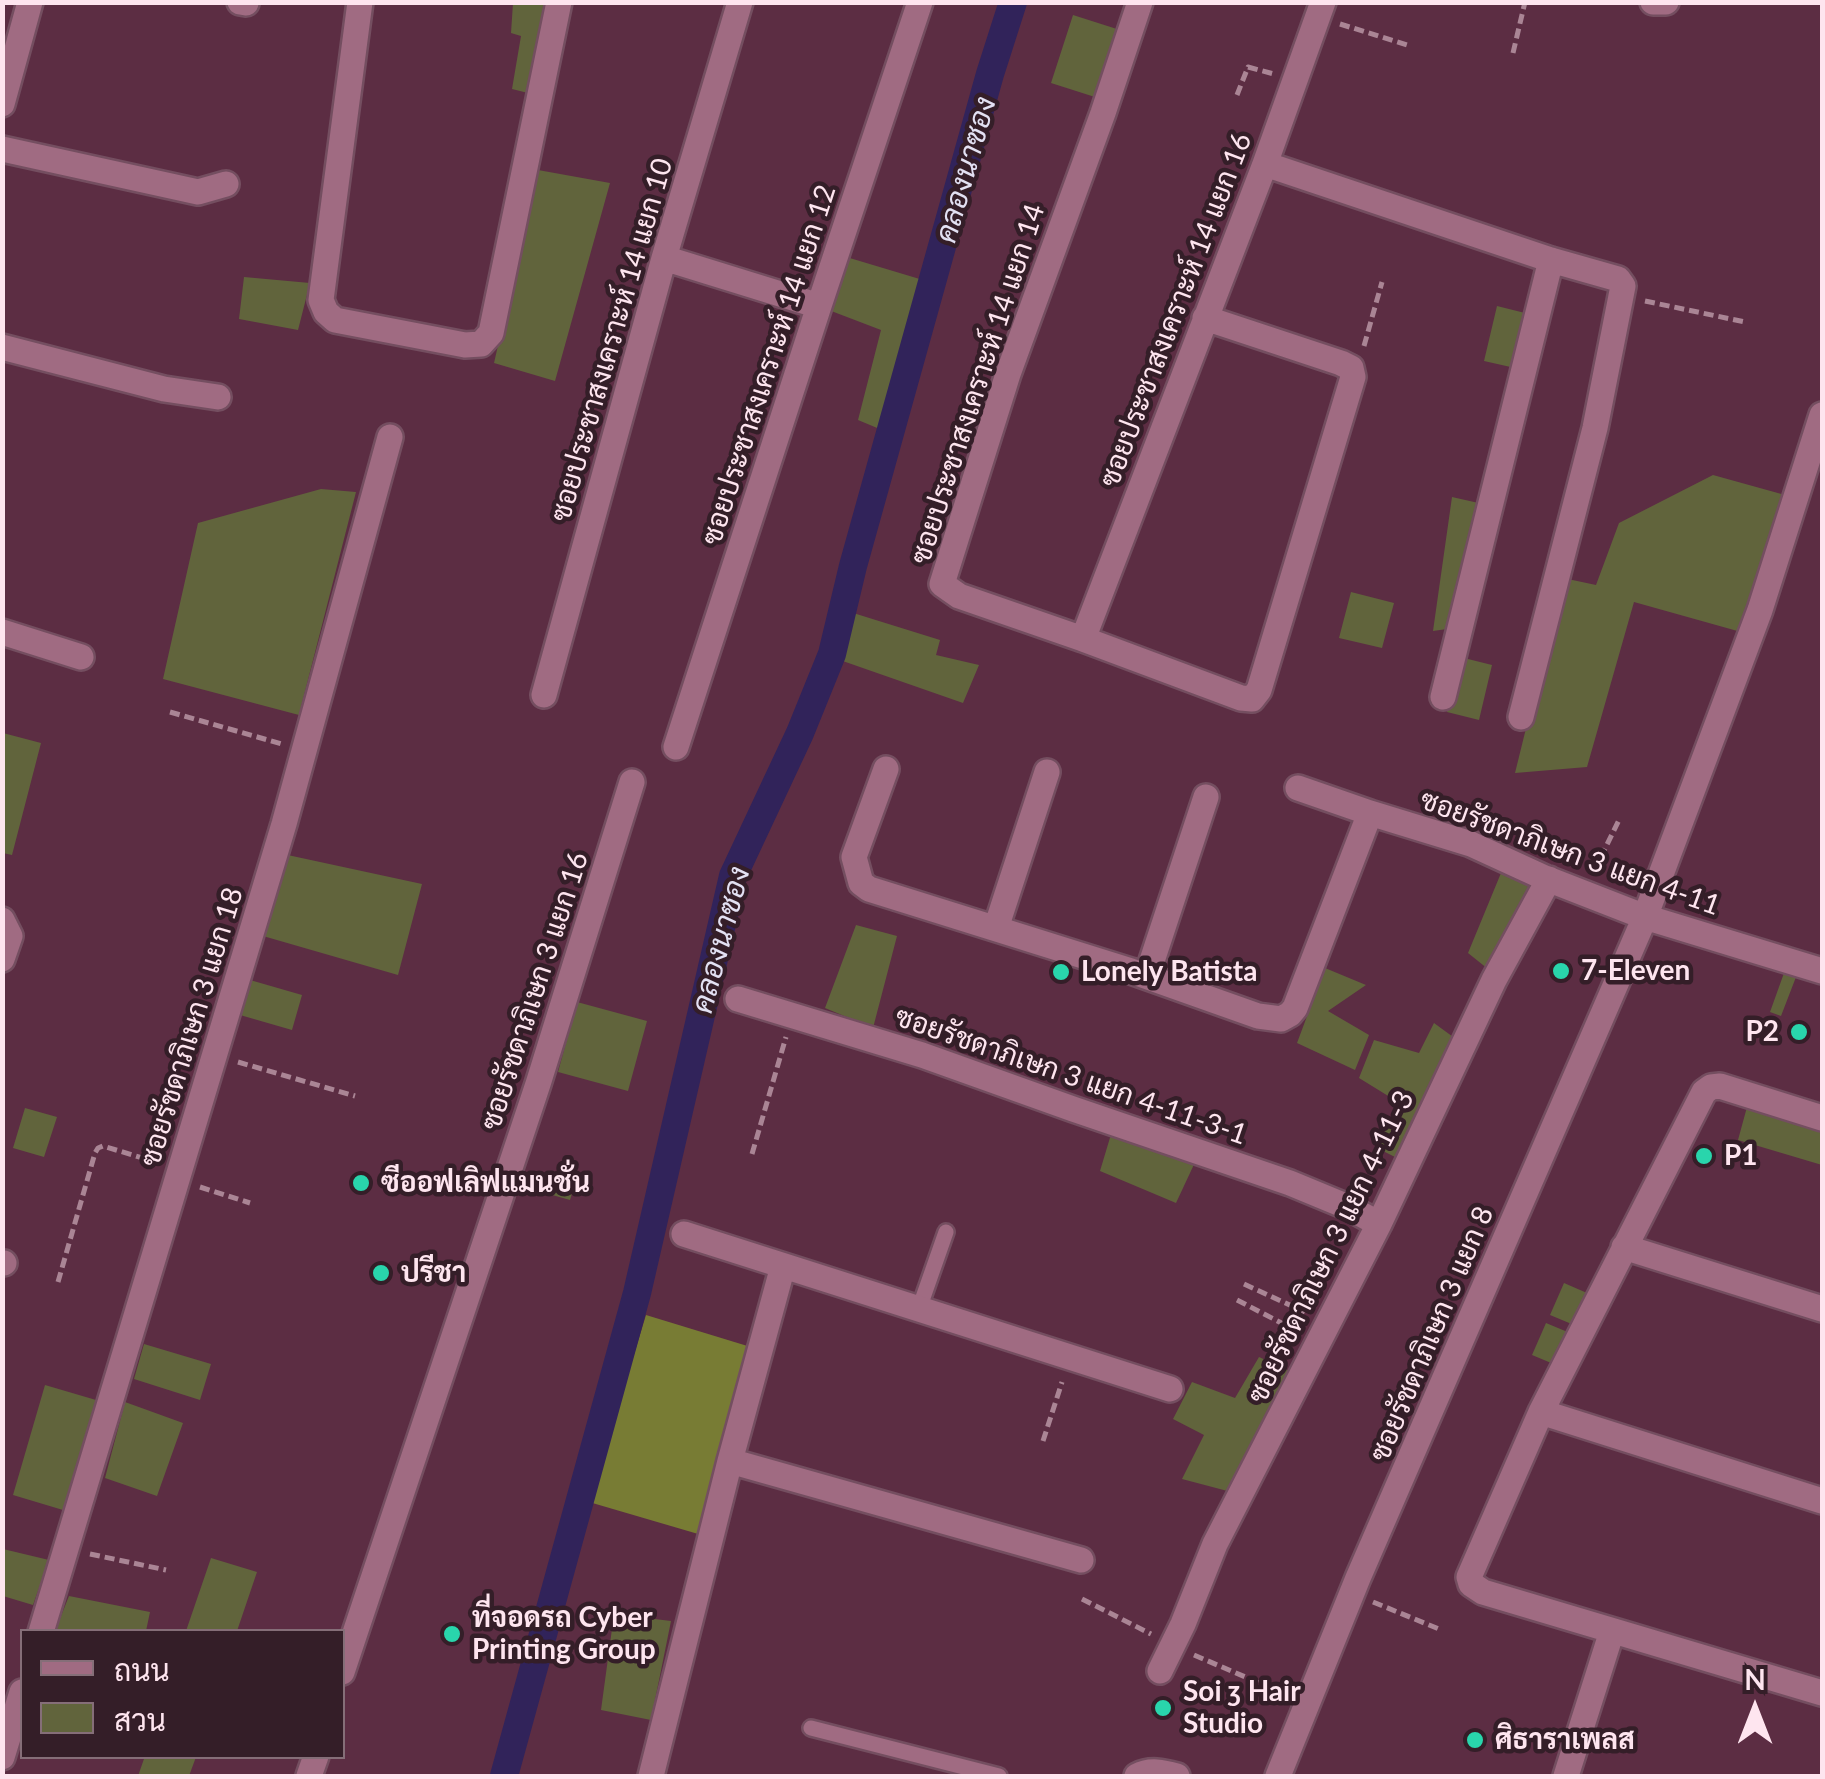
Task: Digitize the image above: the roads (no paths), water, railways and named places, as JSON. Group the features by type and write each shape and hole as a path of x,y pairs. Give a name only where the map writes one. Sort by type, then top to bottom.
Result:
{"street":[{"path":"2,104 30,2"},
{"path":"360,2 321,300 335,320 465,345 480,344 491,333 558,2"},
{"name":"ซอยประชาสงเคราะห์ 14 แยก 10","path":"544,695 664,258 740,2"},
{"name":"ซอยประชาสงเคราะห์ 14 แยก 12","path":"676,747 920,2"},
{"name":"ซอยประชาสงเคราะห์ 14 แยก 14","path":"1140,2 1008,374 942,584 959,596 1252,699 1259,690 1353,377 1350,368 1342,363 1205,318"},
{"path":"1653,2 1666,2"},
{"name":"ซอยประชาสงเคราะห์ 14 แยก 16","path":"1082,639 1265,164 1320,10"},
{"path":"2,149 198,192 226,184"},
{"path":"1265,164 1618,279 1623,291 1595,428 1521,717"},
{"path":"664,258 818,306"},
{"path":"1443,697 1550,260"},
{"path":"2,347 164,389 218,398"},
{"name":"ซอยรัชดาภิเษก 3 แยก 8","path":"1278,1776 1352,1594 1645,917 1760,610 1822,415"},
{"name":"ซอยรัชดาภิเษก 3 แยก 18","path":"42,1629 284,824 390,437"},
{"path":"2,632 81,656"},
{"path":"886,769 854,857 861,883 869,889 1147,976 1258,1016 1281,1019 1294,1008 1370,813"},
{"path":"996,928 1047,772"},
{"name":"ซอยรัชดาภิเษก 3 แยก 16","path":"345,1663 538,1084 632,782"},
{"name":"ซอยรัชดาภิเษก 3 แยก 4-11","path":"1298,788 1471,844 1645,917 1822,971"},
{"path":"1147,976 1206,797"},
{"name":"ซอยรัชดาภิเษก 3 แยก 4-11-3","path":"1168,1655 1216,1544 1379,1224 1494,980 1549,879"},
{"path":"2,920 10,936 2,958"},
{"name":"ซอยรัชดาภิเษก 3 แยก 4-11-3-1","path":"738,999 922,1055 1290,1183 1379,1224"},
{"path":"1822,1118 1720,1086 1711,1087 1699,1099 1542,1412 1469,1576 1471,1584 1483,1592 1822,1693"},
{"path":"684,1234 1170,1389"},
{"path":"1624,1248 1822,1309"},
{"path":"651,1776 783,1266"},
{"path":"1542,1412 1822,1501"},
{"path":"730,1461 1081,1560"},
{"path":"1566,1776 1612,1631"},
{"path":"2,1757 20,1698"},
{"path":"1137,1776 1148,1772 1176,1776"}],"lane":[{"path":"919,1309 946,1232"},
{"path":"811,1728 1000,1776"}],"waterway":[{"name":"คลองนาซอง","path":"504,1776 637,1293 733,876 832,654 853,566 1013,2"}],"place":[{"name":"7-Eleven","path":"1561,971"},
{"name":"Lonely Batista","path":"1061,972"},
{"name":"P2","path":"1799,1032"},
{"name":"P1","path":"1704,1156"},
{"name":"ซีออฟเลิฟแมนชั่น","path":"361,1183"},
{"name":"ปรีชา","path":"381,1273"},
{"name":"ที่จอดรถ Cyber Printing Group","path":"452,1634"},
{"name":"Soi ʒ Hair Studio","path":"1163,1708"},
{"name":"ศิธาราเพลส","path":"1475,1740"}]}
